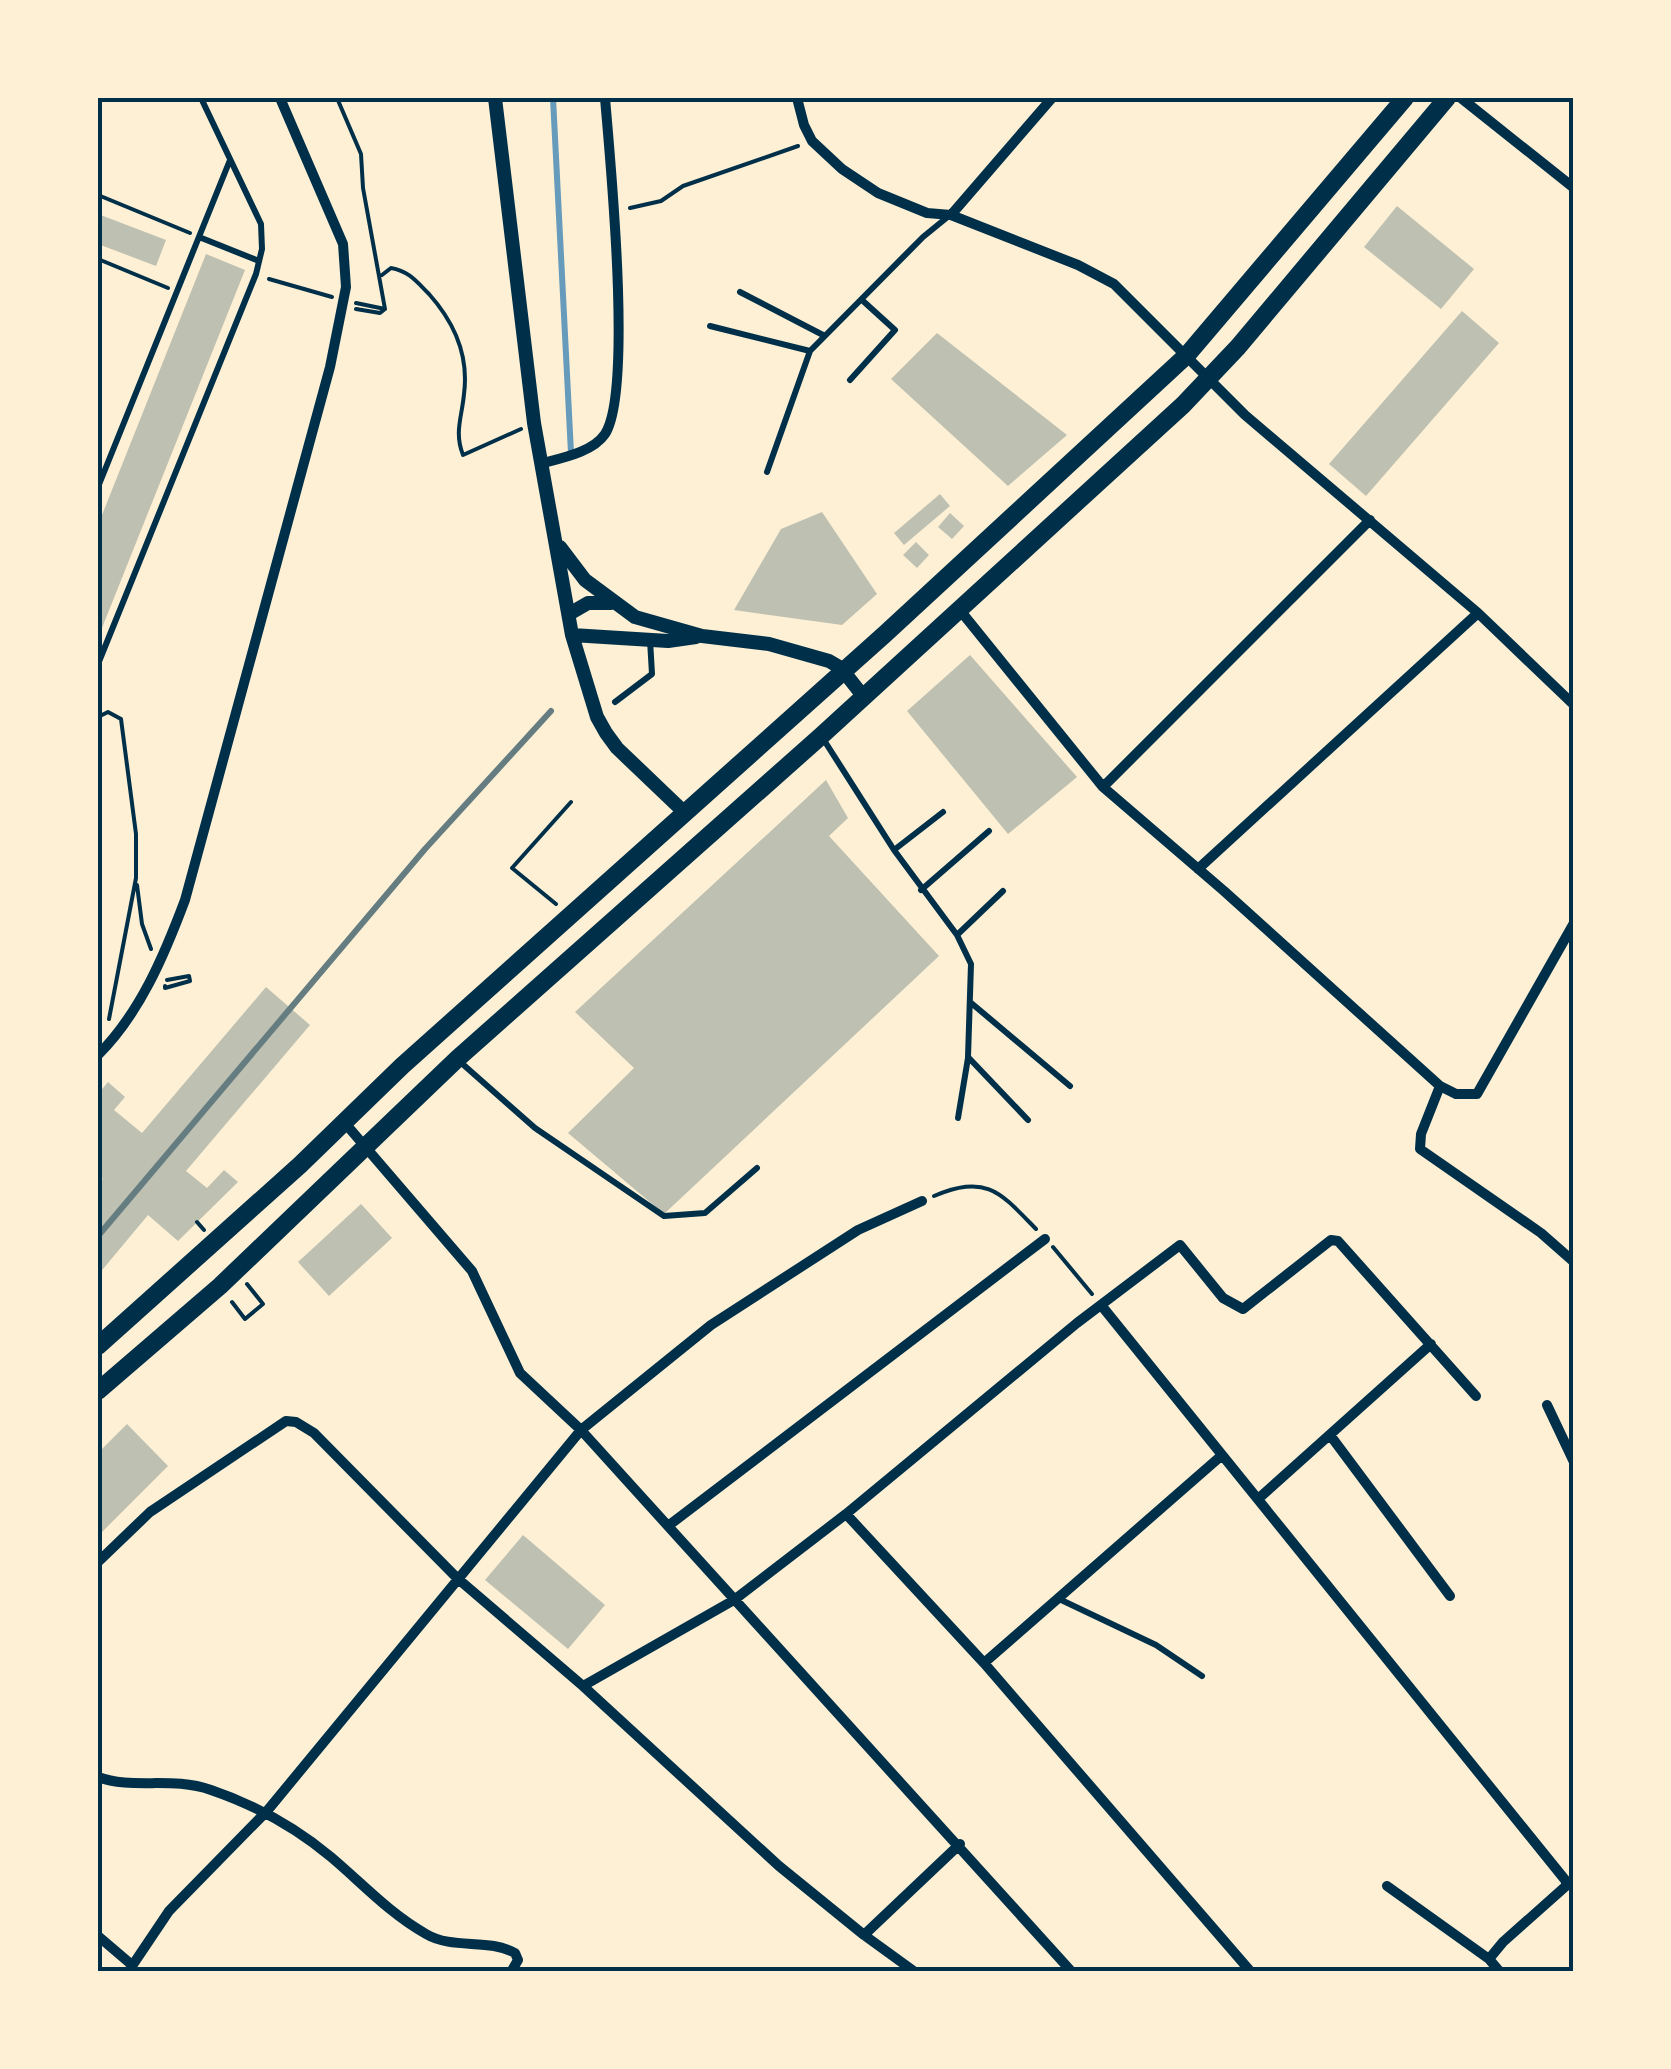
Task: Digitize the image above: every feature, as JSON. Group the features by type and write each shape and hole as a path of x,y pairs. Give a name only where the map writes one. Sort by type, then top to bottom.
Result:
{"main road":[{"path":"98,1346 1187,356 1405,98"},
{"path":"98,1392 233,1273 457,1059 821,736 1210,377 1447,98"}],"street":[{"path":"100,1053 138,1004 166,951 185,900 330,368 346,287 342,244 280,98"},
{"path":"495,98 534,423 572,635 606,733 684,812"},
{"path":"544,464 598,441 608,426 617,369 615,212 605,98"},
{"path":"797,98 812,141 842,169 878,193 928,213 951,215 1105,279 1141,308 1246,415 1478,613 1574,705"},
{"path":"951,215 1052,98"},
{"path":"1461,98 1574,188"},
{"path":"1103,786 1370,520"},
{"path":"557,542 585,580 635,616 702,636 769,644 829,661 863,696"},
{"path":"569,614 596,601 616,605"},
{"path":"958,608 1103,786 1440,1086 1456,1094 1477,1094 1574,923"},
{"path":"1198,868 1478,613"},
{"path":"572,635 668,641 702,636"},
{"path":"1440,1086 1421,1134 1420,1149 1542,1233 1574,1262"},
{"path":"344,1122 472,1271 520,1373 581,1430 1072,1972"},
{"path":"98,1936 130,1969 169,1911 267,1812 581,1430 711,1325 858,1230 922,1202"},
{"path":"668,1526 1045,1239"},
{"path":"583,1686 734,1600 1180,1245 1185,1246 1223,1298 1243,1309 1335,1239 1476,1396"},
{"path":"1101,1305 1566,1881 1566,1886 1503,1942 1489,1960"},
{"path":"1258,1499 1431,1344"},
{"path":"1547,1405 1574,1462"},
{"path":"98,1562 150,1512 286,1421 296,1422 314,1433 457,1578 583,1686 778,1866 915,1972"},
{"path":"1330,1435 1450,1596"},
{"path":"984,1663 1221,1456"},
{"path":"846,1514 984,1663 1250,1972"},
{"path":"98,1777 110,1782 178,1782 207,1788 267,1812 329,1856 391,1912 430,1937 510,1950 518,1960 511,1972"},
{"path":"864,1935 960,1844"},
{"path":"1387,1886 1500,1972"}],"lane":[{"path":"98,664 259,261 263,236 260,224 201,98"},
{"path":"98,487 230,159"},
{"path":"767,472 810,351 923,237 951,215"},
{"path":"199,237 259,261"},
{"path":"740,292 823,336"},
{"path":"850,380 896,330 862,300"},
{"path":"710,326 810,351"},
{"path":"615,702 652,674 650,639"},
{"path":"821,736 894,850 958,935 971,964 968,1057 958,1118"},
{"path":"894,850 943,812"},
{"path":"922,890 989,832"},
{"path":"958,935 1004,890"},
{"path":"970,1001 1070,1086"},
{"path":"968,1057 1028,1120"},
{"path":"457,1059 535,1128 664,1216 705,1213 757,1168"},
{"path":"1056,1598 1156,1646 1202,1676"}],"path":[{"path":"337,98 361,154 382,275 380,313 342,306"},
{"path":"615,212 661,201 683,186 812,141"},
{"path":"98,195 199,237"},
{"path":"98,259 177,291"},
{"path":"382,275 391,268 412,276 441,307 461,344 465,390 457,434 463,455 534,423"},
{"path":"256,274 303,291"},
{"path":"98,717 108,712 115,714 124,729 142,924"},
{"path":"571,802 512,868 571,916"},
{"path":"100,1053 136,878"},
{"path":"166,988 190,981 188,976 170,981"},
{"path":"922,1202 960,1185 977,1185 998,1193 1045,1239 1101,1305"},
{"path":"245,1319 263,1304"}],"building":[{"path":"1397,206 1474,269 1441,309 1364,247"},
{"path":"98,214 166,240 156,266 98,244"},
{"path":"206,254 245,270 98,638 98,525"},
{"path":"1462,311 1499,343 1366,496 1329,464"},
{"path":"937,333 1067,435 1008,486 891,379"},
{"path":"940,494 950,506 904,545 894,533"},
{"path":"822,512 877,594 842,625 734,610 781,529"},
{"path":"950,513 964,526 952,539 938,527"},
{"path":"916,542 929,555 917,568 903,555"},
{"path":"970,655 1077,777 1008,834 907,711"},
{"path":"826,780 848,818 829,836 939,956 664,1214 568,1133 634,1068 575,1012"},
{"path":"266,987 310,1025 186,1171 207,1188 224,1170 238,1182 178,1241 148,1215 98,1275 98,1185 103,1179 98,1175 98,1094 108,1082 125,1097 114,1110 142,1133"},
{"path":"361,1204 392,1238 329,1296 298,1262"},
{"path":"127,1424 168,1466 98,1536 98,1453"},
{"path":"523,1535 605,1605 568,1649 485,1580"}],"waterway":[{"path":"553,98 571,453"}],"railway":[{"path":"98,1236 425,849 551,711"}]}
